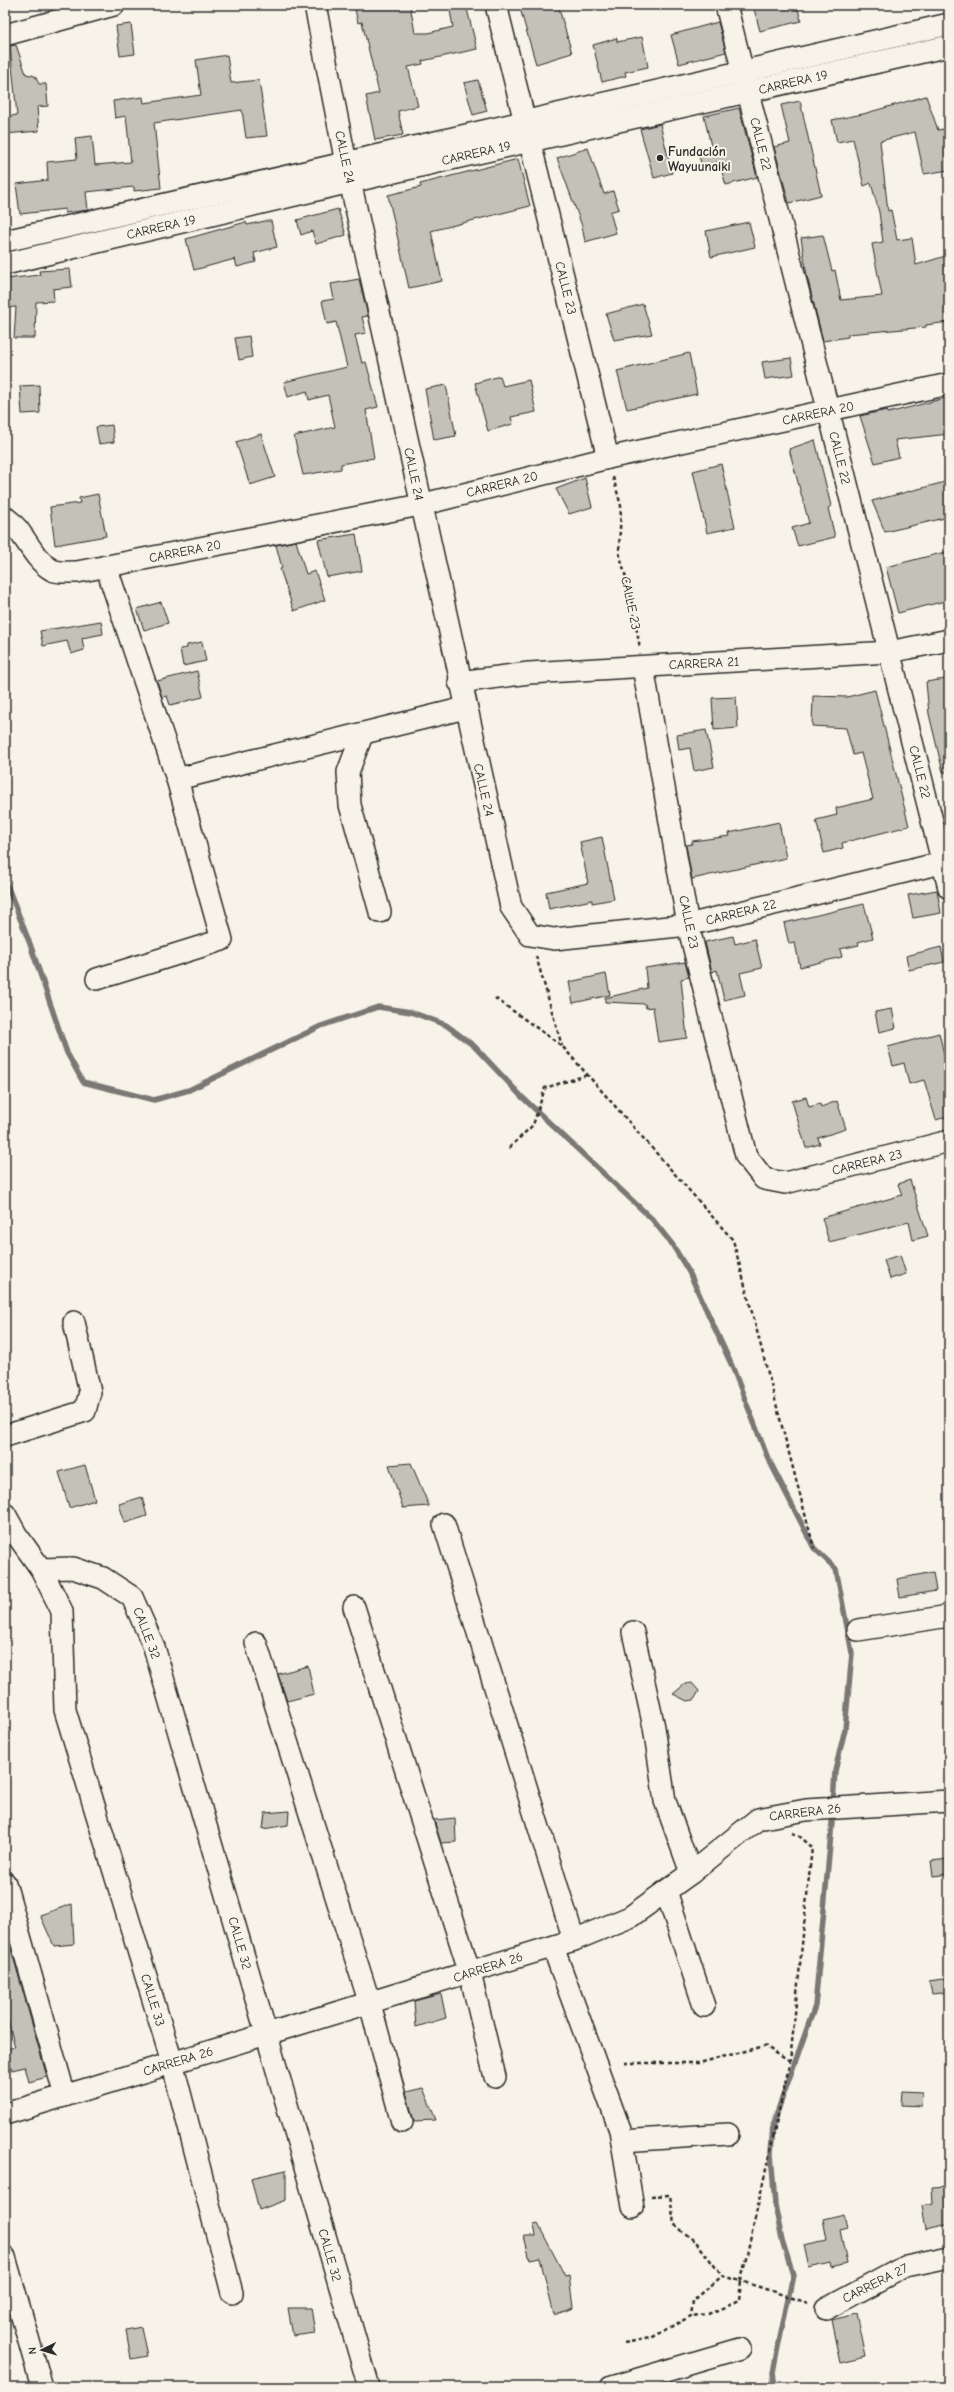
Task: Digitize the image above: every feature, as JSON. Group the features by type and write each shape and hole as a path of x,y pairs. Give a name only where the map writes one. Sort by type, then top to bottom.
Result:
{"street":[{"path":"5,35 114,5"},
{"name":"CALLE 24","path":"314,5 348,173 420,505 510,907 530,936"},
{"name":"CALLE 23","path":"496,5 608,458"},
{"name":"CALLE 22","path":"726,5 889,652 946,862 949,888"},
{"name":"CARRERA 19","path":"5,264 348,173 524,120 949,24"},
{"name":"CARRERA 19","path":"5,241 348,173 529,141 949,46"},
{"name":"CARRERA 20","path":"5,517 14,524 38,558 53,571 77,572 420,505 608,458 829,412 949,384"},
{"path":"98,979 222,940 177,779 106,566"},
{"name":"CARRERA 21","path":"459,682 530,673 889,652 949,640"},
{"name":"CALLE 23","path":"643,667 688,925 746,1156 764,1179 785,1183"},
{"path":"177,779 362,735 465,708"},
{"path":"362,735 348,772 350,805 380,912"},
{"name":"CARRERA 22","path":"530,936 554,939 688,925 946,862"},
{"name":"CARRERA 23","path":"785,1183 949,1141"},
{"path":"5,1436 84,1411 90,1392 74,1322"},
{"name":"CALLE 33","path":"5,1514 16,1534 41,1569 62,1612 66,1710 172,2062 232,2293"},
{"path":"444,1524 574,1940"},
{"name":"CALLE 32","path":"41,1569 73,1568 102,1578 132,1597 154,1648 369,2387"},
{"path":"354,1607 470,1973 494,2077"},
{"path":"858,1630 949,1616"},
{"path":"633,1632 654,1727 665,1801 691,1873"},
{"path":"256,1643 370,2004 402,2122"},
{"name":"CARRERA 26","path":"5,2114 172,2062 370,2004 574,1940 630,1917 691,1873 758,1819 806,1810 949,1801"},
{"path":"5,1883 65,2096"},
{"path":"666,1891 704,2006"},
{"path":"553,1947 620,2130 632,2203"},
{"path":"622,2141 728,2134"},
{"path":"5,2257 42,2387"},
{"name":"CARRERA 27","path":"826,2309 906,2266 949,2257"},
{"path":"611,2387 740,2349"}],"path":[{"name":"CALLE 23","path":"608,458 621,506 619,552 630,593 643,667"},
{"path":"530,936 562,1046"},
{"path":"495,998 562,1046 733,1240 814,1548"},
{"path":"509,1148 533,1125 545,1088 587,1074"},
{"path":"624,2342 650,2338 691,2316 708,2314 739,2301 741,2281 790,2062 812,1847 798,1834 784,1832"},
{"path":"625,2063 699,2063 765,2046 790,2062"},
{"path":"632,2203 670,2195 674,2224 698,2244 722,2276 826,2309"},
{"path":"691,2316 694,2301 722,2276"}],"building":[{"path":"354,5 410,5 415,33 428,33 453,27 449,5 466,5 477,49 422,61 423,64 408,67 418,106 398,111 403,135 375,140 366,96 379,93 362,22 358,23"},
{"path":"519,5 558,5 572,53 536,64"},
{"path":"769,5 797,5 801,21 760,31 754,9"},
{"path":"718,22 726,52 679,64 671,35"},
{"path":"131,24 135,54 120,56 116,26"},
{"path":"642,37 648,67 625,72 626,76 602,82 593,45 617,38 617,42"},
{"path":"16,45 26,74 35,76 39,84 46,84 48,106 37,107 39,131 5,134 5,117 17,115 10,46"},
{"path":"227,55 231,83 259,80 267,136 246,138 242,110 154,123 161,188 134,191 134,187 86,192 88,210 65,213 65,209 20,214 16,184 48,180 47,162 77,159 75,138 92,136 95,165 131,162 126,116 115,118 113,101 143,97 144,103 201,95 196,60"},
{"path":"478,80 487,111 473,115 464,83"},
{"path":"926,96 938,130 949,128 949,170 924,174 915,132 880,141 888,211 891,210 897,240 912,238 916,265 949,255 949,322 926,325 926,327 848,334 848,337 823,341 807,276 801,238 823,235 832,271 835,270 841,300 882,296 872,244 883,242 879,212 871,183 864,186 853,139 837,142 832,120 863,114"},
{"path":"800,101 821,195 789,203 774,147 790,143 781,105"},
{"path":"739,108 757,177 726,185 719,162 702,166 697,150 711,146 704,116"},
{"path":"660,124 672,173 654,178 640,129"},
{"path":"588,148 604,194 613,191 619,209 610,212 616,233 585,242 582,226 557,158"},
{"path":"518,159 530,206 431,231 442,281 409,288 388,195 421,187 420,184"},
{"path":"338,209 346,235 316,244 312,231 301,235 297,220"},
{"path":"271,221 277,247 254,253 256,262 237,267 235,259 194,270 186,239 246,222 247,225"},
{"path":"749,222 755,247 711,257 706,231"},
{"path":"70,269 72,287 53,289 54,301 36,302 35,338 14,338 16,307 5,308 5,279 40,275 39,271"},
{"path":"359,279 368,316 362,317 366,333 355,335 362,363 366,362 378,407 366,410 374,458 341,464 341,469 303,475 294,436 335,427 328,395 309,400 307,391 288,397 284,382 347,367 336,322 327,324 322,301 334,299 331,284"},
{"path":"643,304 652,334 614,340 606,314"},
{"path":"249,336 252,357 239,360 235,338"},
{"path":"689,353 697,394 627,409 617,371"},
{"path":"791,358 794,375 765,379 762,362"},
{"path":"500,376 503,386 529,380 536,412 511,417 513,424 488,431 475,383"},
{"path":"39,385 40,413 22,414 20,386"},
{"path":"446,385 456,436 434,440 425,389"},
{"path":"949,397 949,434 895,440 899,457 875,463 860,416 887,410 888,413"},
{"path":"112,425 114,442 99,444 96,427"},
{"path":"261,434 275,477 250,485 236,442"},
{"path":"815,440 831,506 828,508 835,537 798,546 792,528 809,523 789,449"},
{"path":"721,464 735,527 707,533 693,471"},
{"path":"585,478 592,507 569,514 556,489"},
{"path":"949,481 949,517 885,532 872,501"},
{"path":"98,494 106,536 55,545 50,507 80,503 79,498"},
{"path":"356,534 362,571 327,577 318,540"},
{"path":"296,541 306,574 315,571 325,600 294,611 280,569 282,568 276,545"},
{"path":"949,551 949,600 898,613 886,567"},
{"path":"161,602 168,623 144,630 137,609"},
{"path":"101,621 103,634 82,638 84,650 71,654 67,641 43,646 40,631"},
{"path":"202,642 206,661 183,666 180,649 187,648 187,645"},
{"path":"197,671 203,697 170,705 167,696 162,697 157,681"},
{"path":"945,679 949,703 949,772 943,772 929,714 926,682"},
{"path":"875,690 909,826 842,843 843,848 824,853 816,820 837,815 836,808 873,799 861,753 853,755 846,728 812,726 813,696 847,697"},
{"path":"736,697 738,728 714,730 712,698"},
{"path":"706,730 714,767 694,771 690,748 679,750 677,735"},
{"path":"779,822 786,858 692,879 686,845 692,844 692,841 730,836 729,833"},
{"path":"602,837 614,899 592,903 592,900 549,909 546,892 588,883 580,842"},
{"path":"937,890 941,913 913,918 908,895"},
{"path":"864,904 873,938 858,942 859,945 840,949 842,957 800,967 795,943 789,944 784,923"},
{"path":"733,936 735,944 755,939 762,968 740,973 745,995 724,1000 717,970 712,972 705,942"},
{"path":"941,947 944,962 909,970 906,956"},
{"path":"685,962 689,977 681,979 687,1038 658,1042 653,1007 646,1008 645,1004 605,1002 605,998 647,988 645,968"},
{"path":"606,974 610,995 573,1003 569,982"},
{"path":"892,1009 896,1028 879,1032 875,1012"},
{"path":"939,1033 946,1062 949,1061 949,1116 936,1120 924,1080 909,1084 904,1063 893,1066 888,1047"},
{"path":"806,1097 809,1107 820,1104 821,1107 837,1101 846,1129 818,1138 820,1144 806,1148 792,1101"},
{"path":"910,1180 928,1236 913,1240 909,1222 829,1242 822,1218 902,1195 898,1184"},
{"path":"900,1255 906,1274 890,1279 884,1260"},
{"path":"411,1463 429,1506 403,1508 389,1465"},
{"path":"85,1465 95,1500 69,1508 59,1472"},
{"path":"142,1497 147,1516 125,1523 119,1504"},
{"path":"933,1572 936,1591 900,1597 897,1579"},
{"path":"308,1666 314,1694 287,1701 278,1674"},
{"path":"692,1683 699,1691 694,1700 687,1701 673,1694 685,1684"},
{"path":"289,1811 288,1825 263,1829 265,1813"},
{"path":"455,1818 456,1842 441,1843 434,1820"},
{"path":"949,1859 949,1874 933,1876 931,1861"},
{"path":"72,1904 74,1944 54,1946 40,1915"},
{"path":"9,1942 47,2077 29,2082 25,2067 12,2070 7,2049 15,2047 5,2010 5,1943"},
{"path":"949,1978 949,1992 932,1994 929,1981"},
{"path":"441,1994 446,2018 416,2027 414,2001"},
{"path":"423,2088 436,2120 414,2121 406,2092"},
{"path":"902,2091 922,2092 921,2106 901,2105"},
{"path":"286,2170 286,2200 259,2210 251,2178"},
{"path":"948,2187 949,2224 926,2229 922,2206 933,2204 932,2188"},
{"path":"844,2214 847,2228 840,2230 847,2264 831,2268 830,2263 809,2268 804,2245 827,2240 823,2219"},
{"path":"538,2224 565,2276 569,2275 573,2308 554,2315 540,2258 530,2260 524,2236 536,2236 534,2225"},
{"path":"288,2308 311,2308 315,2333 293,2336"},
{"path":"857,2314 866,2357 840,2363 831,2320"},
{"path":"141,2327 147,2356 131,2359 126,2330"}],"waterway":[{"path":"5,880 30,944 67,1053 83,1082 154,1100 189,1090 321,1026 378,1007 411,1012 446,1025 474,1046 522,1097 652,1219 672,1244 689,1272 732,1366 767,1456 814,1548 836,1569 852,1653 845,1729 835,1771 833,1804"},
{"path":"775,2387 773,2372 793,2275 782,2240 775,2205 771,2154 773,2124 815,2006 833,1812"}],"place":[{"name":"Fundación Wayuunaiki","path":"660,158"}]}
